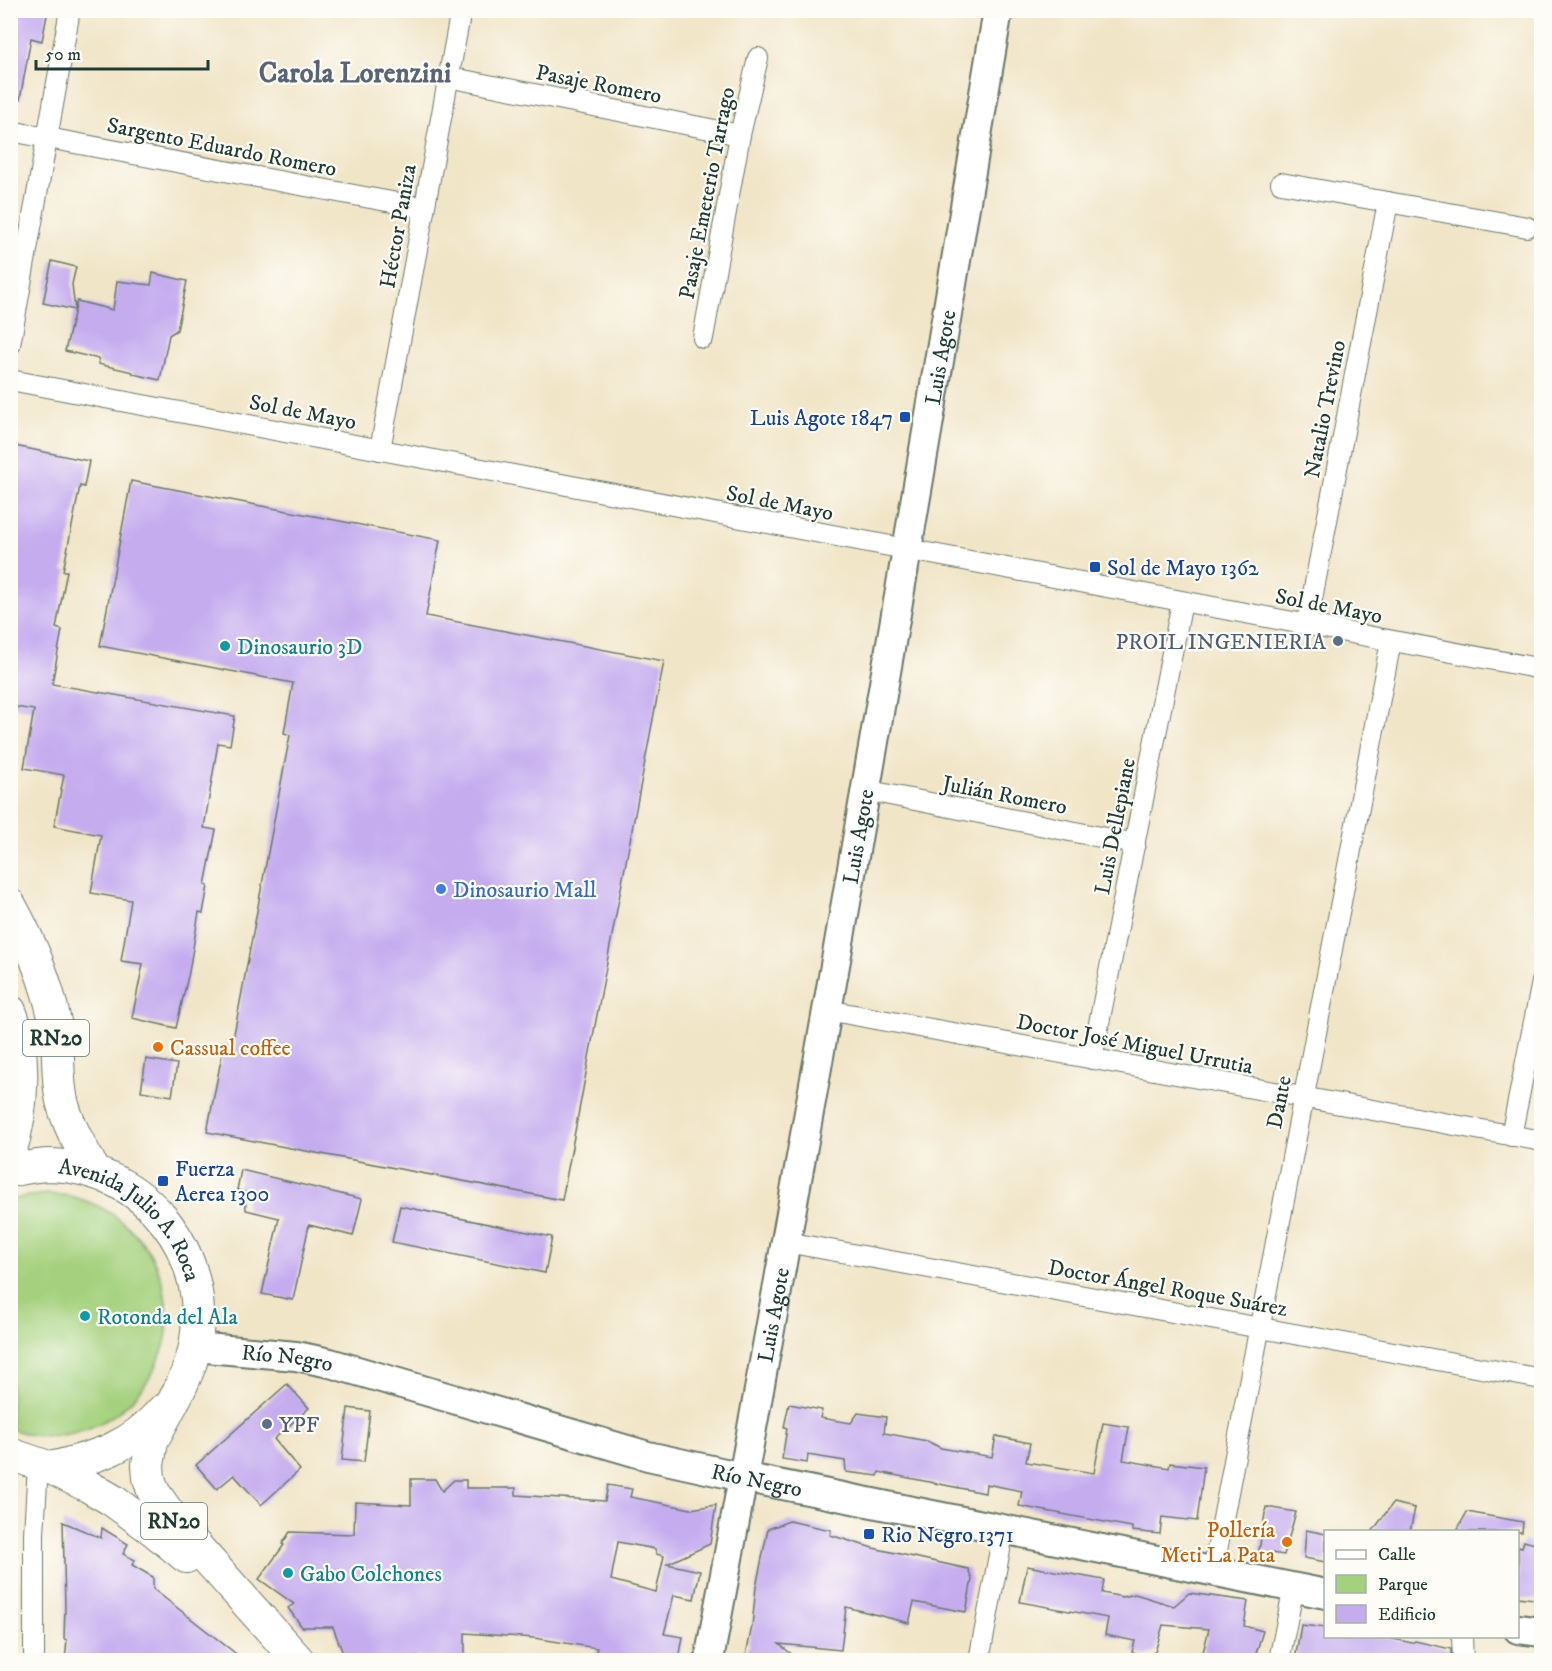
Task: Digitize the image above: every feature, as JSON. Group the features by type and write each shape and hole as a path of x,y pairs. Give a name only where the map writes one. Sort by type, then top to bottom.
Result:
{"main road":[{"name":"Luis Agote","path":"709,1660 827,1010 998,10"},
{"name":"RN20","path":"10,905 37,963 55,1023 62,1101 73,1131 95,1172"},
{"name":"RN20","path":"10,1011 18,1041 22,1078 17,1129 10,1153"},
{"name":"Avenida Julio A. Roca","path":"10,1171 50,1165 95,1172 128,1188 157,1210 179,1240 193,1274 199,1310 195,1347 187,1373 152,1441 149,1454 149,1478 153,1491 177,1525 297,1660"},
{"name":"Río Negro","path":"195,1347 296,1356 330,1363 637,1453 743,1477 1324,1594"},
{"name":"Avenida Julio A. Roca","path":"33,1462 78,1461 116,1449 148,1427 174,1397"},
{"name":"Avenida Julio A. Roca","path":"33,1462 88,1486 126,1509 264,1624"},
{"path":"1519,1629 1542,1632"}],"street":[{"path":"10,345 70,10"},
{"name":"Héctor Paniza","path":"380,450 461,10"},
{"name":"Pasaje Emeterio Tarrago","path":"703,338 740,135 758,58"},
{"name":"Pasaje Romero","path":"448,77 740,135"},
{"name":"Sargento Eduardo Romero","path":"10,130 424,208"},
{"path":"1281,183 1527,227"},
{"name":"Natalio Trevino","path":"1307,625 1388,202"},
{"name":"Sol de Mayo","path":"10,380 1542,669"},
{"name":"Luis Dellepiane","path":"1092,1059 1182,602"},
{"name":"Dante","path":"1213,1571 1391,641"},
{"name":"Julián Romero","path":"865,790 1135,844"},
{"path":"1511,1136 1542,982"},
{"name":"Doctor José Miguel Urrutia","path":"827,1010 1542,1141"},
{"name":"Doctor Ángel Roque Suárez","path":"786,1242 1542,1379"},
{"path":"33,1462 34,1660"},
{"path":"979,1660 1004,1529"},
{"path":"1279,1660 1294,1587"},
{"path":"1462,1638 1463,1660"}],"green space":[{"path":"1541,530 1541,569 1534,567"},
{"path":"47,1194 71,1196 91,1203 107,1211 134,1233 154,1261 161,1278 165,1295 167,1329 163,1349 143,1387 113,1416 76,1432 33,1435 11,1429 11,1201 22,1197"}],"building":[{"path":"10,10 48,10 42,41 31,38 20,100 10,99"},
{"path":"52,261 76,267 72,284 75,310 43,303"},
{"path":"153,273 187,281 177,330 169,335 160,380 98,364 99,359 65,351 77,301 113,310 117,281 151,285"},
{"path":"10,445 89,461 84,487 80,486 63,571 67,571 56,628 62,630 52,684 235,716 230,745 218,743 204,828 216,830 205,885 208,886 203,913 199,912 189,972 176,1028 132,1018 143,964 121,961 131,900 91,893 101,835 54,826 64,775 24,768 34,710 10,706"},
{"name":"Dinosaurio Mall","path":"131,481 440,540 426,616 664,661 562,1200 207,1132 224,1044 232,1045 290,735 284,733 293,683 100,646"},
{"path":"146,1059 177,1064 172,1096 141,1091"},
{"path":"241,1170 362,1199 353,1236 309,1225 293,1300 262,1294 279,1218 246,1210 245,1192 237,1190"},
{"path":"400,1206 552,1237 545,1273 392,1242"},
{"name":"YPF","path":"287,1384 309,1408 274,1439 300,1470 261,1505 234,1475 217,1489 196,1465"},
{"path":"789,1404 822,1410 820,1418 851,1423 858,1413 886,1417 884,1433 927,1441 941,1448 992,1457 996,1436 1030,1443 1026,1462 1094,1473 1103,1423 1129,1427 1123,1460 1169,1468 1170,1463 1204,1467 1197,1521 1162,1517 1160,1534 1132,1531 1132,1527 1019,1506 1022,1491 986,1484 985,1493 879,1472 878,1476 846,1472 845,1461 808,1455 807,1463 782,1459 787,1428 784,1427"},
{"path":"348,1408 370,1411 364,1462 342,1460"},
{"path":"411,1479 435,1479 442,1491 454,1480 466,1480 466,1488 516,1488 516,1495 605,1501 608,1485 632,1489 630,1497 691,1509 716,1505 710,1544 667,1564 700,1571 694,1599 674,1595 664,1634 683,1637 679,1660 594,1660 597,1648 534,1638 465,1633 465,1660 416,1657 416,1660 349,1660 342,1651 333,1627 302,1627 288,1608 294,1604 259,1579 284,1545 282,1544 290,1532 354,1534 355,1502 411,1505","holes":["618,1542 655,1549 656,1554 664,1556 656,1592 611,1580"]},
{"path":"1393,1503 1415,1508 1410,1530 1373,1530"},
{"path":"1266,1507 1296,1512 1284,1555 1259,1551"},
{"path":"1467,1512 1523,1522 1522,1532 1519,1530 1457,1530"},
{"path":"789,1521 831,1530 830,1535 873,1548 968,1569 972,1579 966,1612 914,1602 909,1623 846,1607 841,1650 779,1644 799,1660 745,1660 768,1529"},
{"path":"63,1522 101,1538 102,1528 128,1544 123,1554 135,1560 132,1565 153,1577 153,1589 244,1660 65,1660 67,1640 64,1639"},
{"path":"1306,1530 1324,1534 1324,1562 1304,1558"},
{"path":"1524,1541 1542,1546 1542,1600 1519,1597 1519,1546 1522,1547"},
{"path":"1027,1566 1104,1580 1102,1593 1123,1597 1135,1594 1174,1606 1189,1593 1248,1601 1244,1626 1263,1631 1254,1660 1201,1660 1209,1629 1163,1625 1155,1652 1146,1656 1132,1652 1135,1641 1105,1635 1108,1618 1020,1602"},
{"path":"1301,1625 1324,1628 1324,1638 1389,1638 1451,1649 1451,1660 1295,1660"}],"place":[{"name":"Luis Agote 1847","path":"905,417"},
{"name":"Sol de Mayo 1362","path":"1095,567"},
{"name":"PROIL INGENIERIA","path":"1338,641"},
{"name":"Dinosaurio 3D","path":"225,646"},
{"name":"Dinosaurio Mall","path":"441,889"},
{"name":"Cassual coffee","path":"158,1047"},
{"name":"Fuerza Aerea 1300","path":"163,1181"},
{"name":"Rotonda del Ala","path":"85,1316"},
{"name":"YPF","path":"267,1424"},
{"name":"Rio Negro 1371","path":"869,1534"},
{"name":"Pollería Meti La Pata","path":"1287,1542"},
{"name":"Gabo Colchones","path":"288,1573"}],"district":[{"name":"Carola Lorenzini","path":"355,72"}]}
